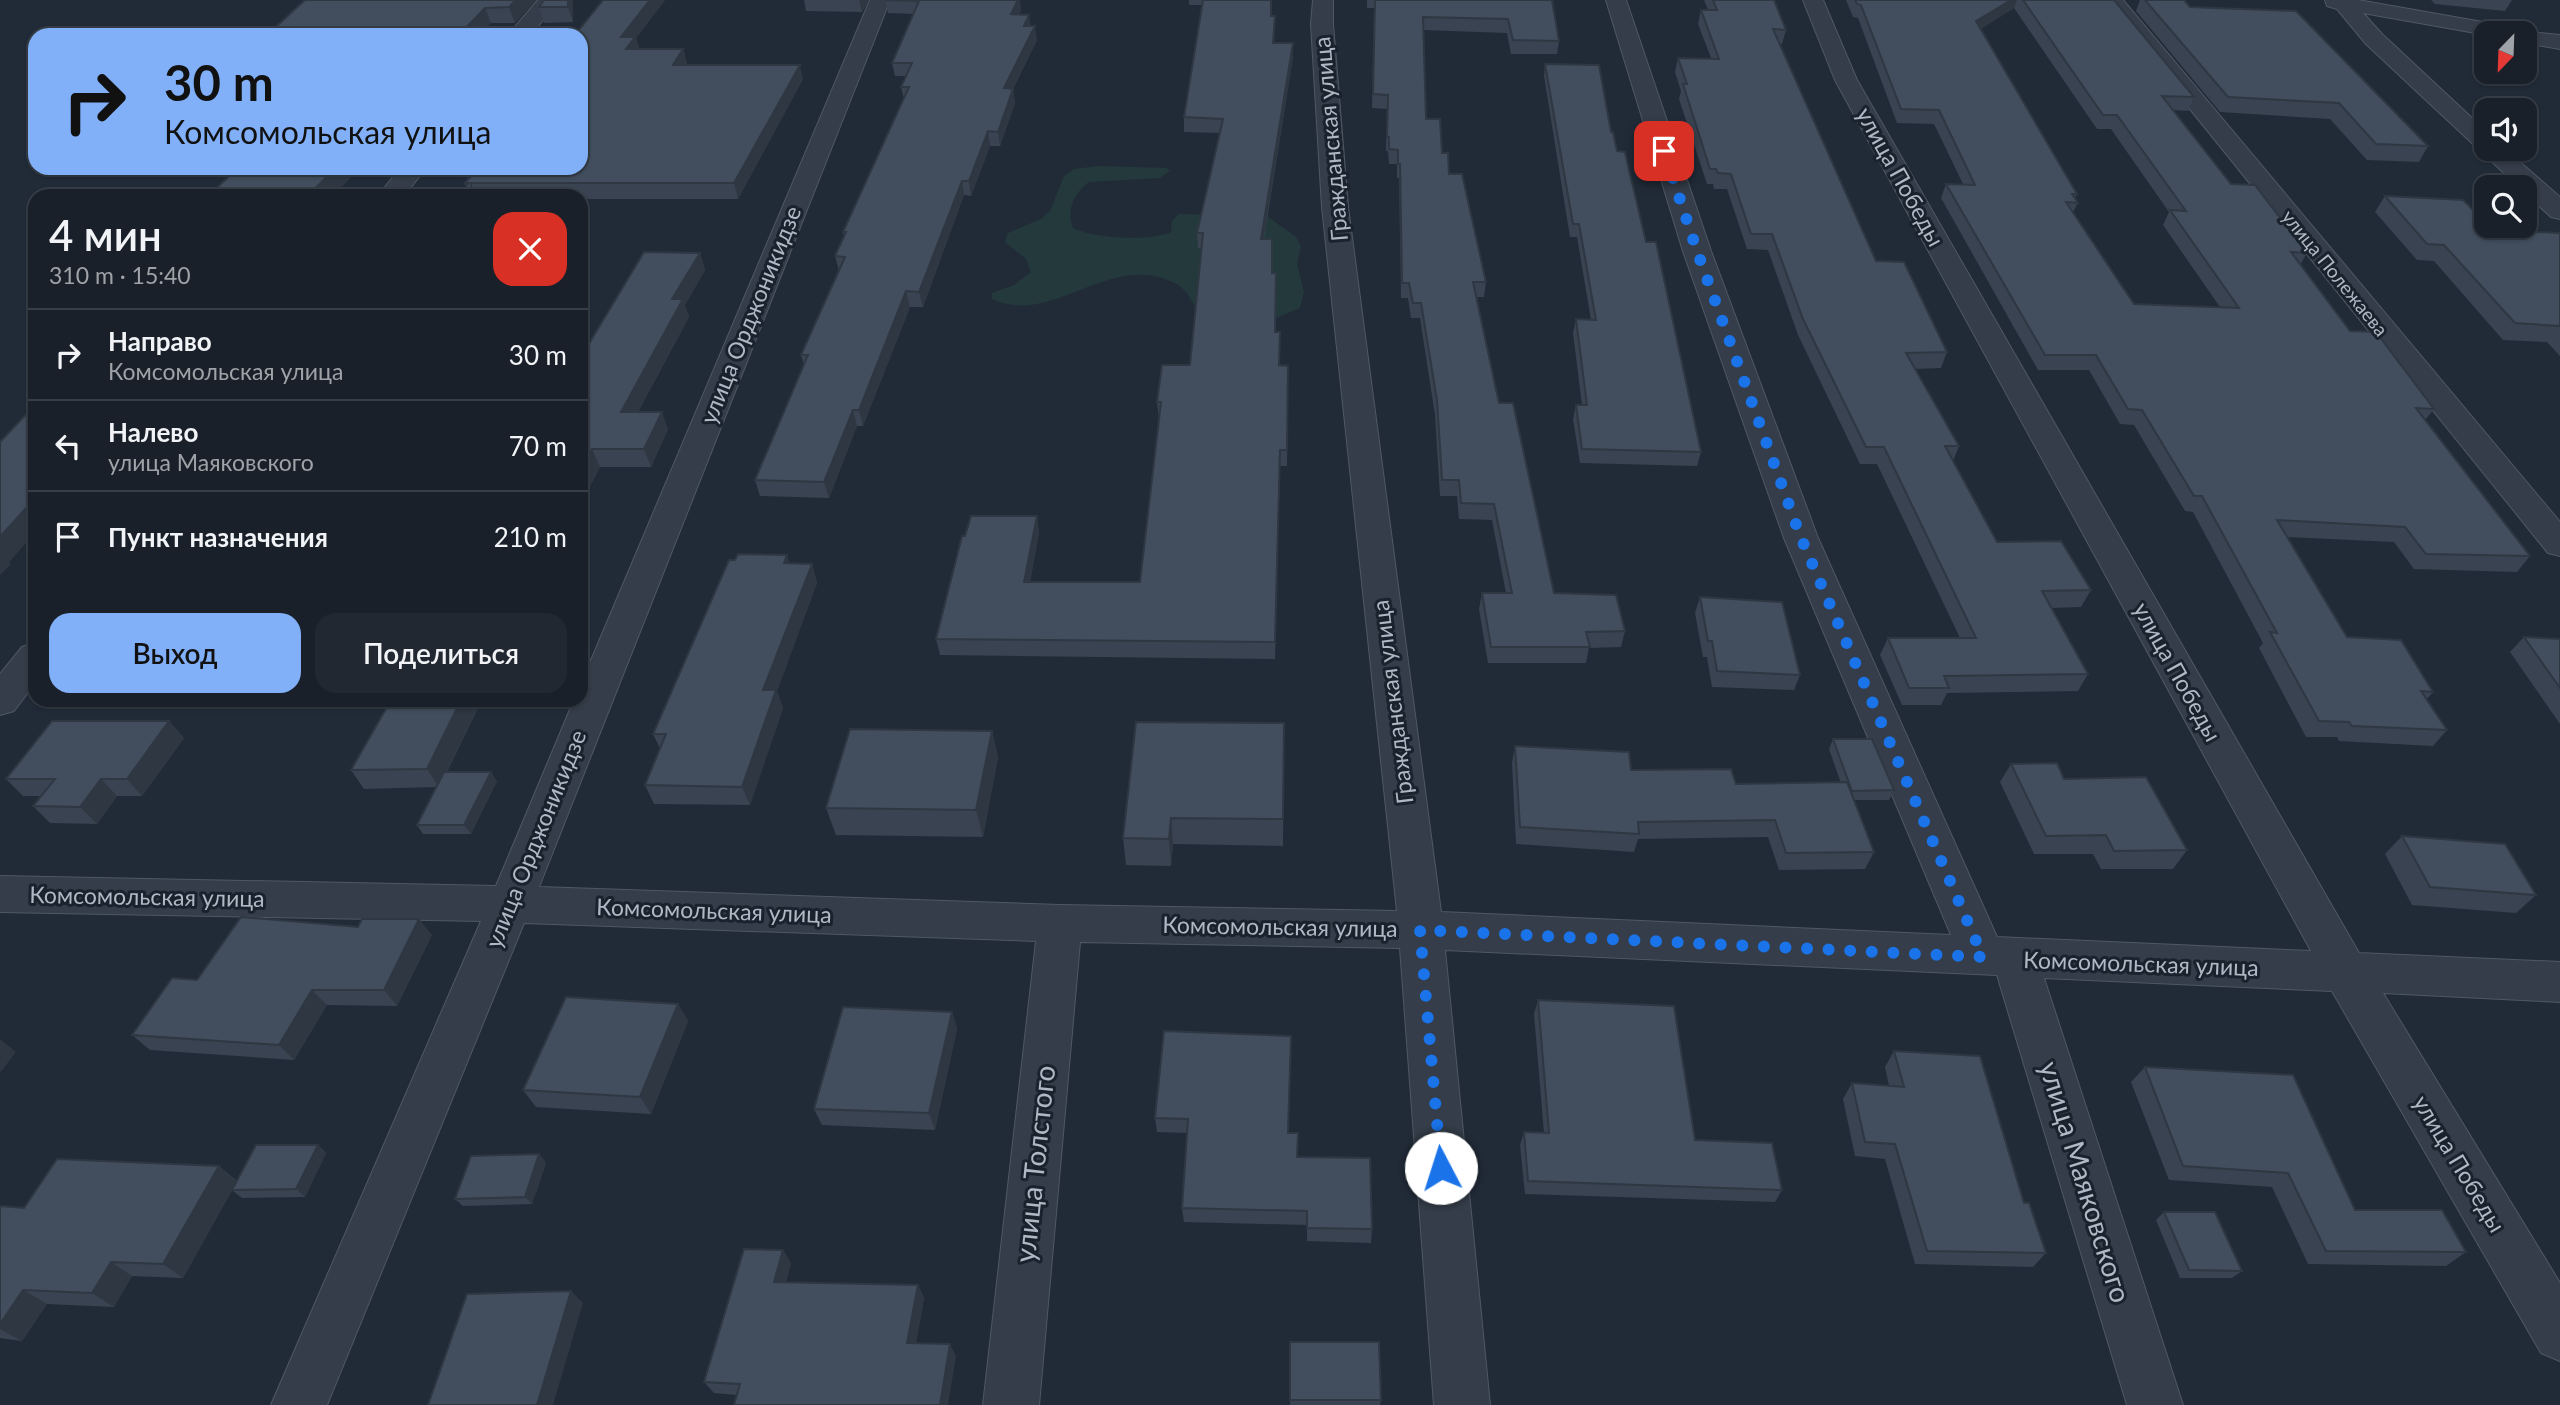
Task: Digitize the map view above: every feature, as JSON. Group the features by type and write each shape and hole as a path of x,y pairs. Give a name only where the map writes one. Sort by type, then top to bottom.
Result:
{"street":[{"path":"525,28 549,0"},
{"name":"улица Орджоникидзе","path":"299,1405 510,904 880,0"},
{"name":"Гражданская улица","path":"1323,0 1322,24 1335,207 1420,930 1462,1405"},
{"name":"улица Маяковского","path":"1616,0 1697,251 1801,538 1999,958 2155,1405"},
{"name":"улица Победы","path":"1813,0 1846,80 2346,973 2560,1334"},
{"name":"улица Полежаева","path":"2112,0 2560,545"},
{"path":"2333,2 2474,27"},
{"path":"2333,2 2474,133"},
{"path":"2538,38 2560,42"},
{"path":"2504,161 2560,211"},
{"path":"396,189 408,175"},
{"path":"0,701 28,665"},
{"name":"Комсомольская улица","path":"0,894 510,904 1060,923 1420,930 2560,982"},
{"name":"улица Толстого","path":"1011,1405 1060,923"}],"green space":[{"path":"1098,166 1167,168 1170,171 1160,178 1089,182 1079,191 1073,202 1070,215 1073,228 1093,234 1136,238 1171,232 1172,221 1179,214 1267,216 1296,237 1301,246 1297,264 1304,292 1300,308 1273,319 1202,313 1178,285 1154,276 1130,275 1107,280 1038,304 1015,305 992,299 992,293 1014,285 1031,272 1026,259 1005,242 1008,233 1041,219 1050,211 1064,176 1074,169"}],"building":[{"path":"305,0 516,0 509,7 485,8 466,28 275,28"},
{"path":"544,0 568,0 568,7 539,7"},
{"path":"603,0 650,0 621,37 635,37 626,49 683,49 673,65 800,65 734,183 471,183 471,189 464,189 469,183 465,183 471,176 468,175 588,175 588,28 581,28"},
{"path":"885,0 1018,0 1011,14 1029,15 1024,26 1035,26 1004,88 1013,89 998,132 988,131 969,181 962,181 919,292 906,291 859,410 853,410 824,482 755,480 808,355 801,355 845,257 835,256 846,232 843,232 909,87 901,87 912,63 892,63 919,1"},
{"path":"1203,0 1271,0 1271,16 1275,16 1273,43 1293,43 1261,239 1272,239 1272,273 1276,273 1275,332 1280,332 1279,365 1288,366 1287,450 1280,450 1275,642 936,639 962,536 965,536 971,516 1037,516 1024,582 1140,582 1161,402 1157,402 1162,365 1190,365 1203,233 1197,233 1223,119 1184,117"},
{"path":"1375,0 1552,0 1559,41 1513,40 1508,19 1423,17 1426,119 1440,119 1442,153 1448,153 1449,174 1462,174 1486,282 1473,282 1499,403 1513,403 1554,593 1616,595 1625,631 1586,632 1590,647 1491,647 1482,593 1512,593 1494,504 1461,503 1459,480 1442,480 1437,400 1421,303 1413,303 1409,283 1402,283 1398,150 1389,149 1388,95 1373,94"},
{"path":"1713,0 1774,0 1786,30 1773,29 1876,261 1904,262 1947,352 1906,353 1959,446 1945,446 1997,542 2061,541 2091,590 2042,591 2088,674 1944,676 1949,688 1909,688 1888,638 1976,638 1884,447 1866,447 1803,319 1772,234 1751,234 1731,174 1710,169 1683,84 1687,84 1678,58 1719,59 1701,10 1717,10"},
{"path":"1855,0 2011,0 1976,21 2077,194 2072,194 2078,203 2066,202 2134,304 2239,308 2170,210 2186,211 2117,115 2103,115 2023,0 2114,0 2194,97 2162,96 2231,184 2255,185 2307,253 2291,252 2350,331 2376,332 2434,409 2416,408 2530,556 2426,554 2405,527 2277,520 2347,637 2401,640 2433,692 2421,691 2447,730 2352,726 2349,722 2319,721 2270,632 2277,633 2202,496 2194,496 2142,410 2128,409 2096,355 2045,355 1946,184 1975,185 1939,110 1901,109 1861,5"},
{"path":"2145,0 2184,0 2190,7 2296,11 2428,146 2376,144 2339,103 2228,97"},
{"path":"1545,64 1599,65 1611,132 1617,151 1625,152 1646,242 1656,242 1701,452 1582,449 1576,405 1587,405 1576,319 1596,320 1579,224 1573,224"},
{"path":"230,175 328,175 315,189 216,189"},
{"path":"2385,196 2463,200 2474,211 2474,238 2537,238 2537,232 2560,233 2560,326 2515,323 2444,245 2427,244"},
{"path":"644,252 700,253 672,299 683,299 621,412 662,412 644,449 592,449 588,457 588,345"},
{"path":"28,412 28,506 0,537 0,442"},
{"path":"738,554 787,555 784,563 812,564 763,690 776,690 742,787 645,785 666,734 653,734 729,560 735,560"},
{"path":"1700,597 1782,602 1800,675 1717,671"},
{"path":"2524,637 2560,639 2560,688"},
{"path":"387,707 458,707 427,769 351,770"},
{"path":"52,721 169,721 127,779 101,779 80,807 33,806 55,779 6,779"},
{"path":"1136,722 1284,723 1283,819 1171,818 1169,839 1123,838"},
{"path":"850,729 992,731 976,810 826,808"},
{"path":"1833,739 1872,739 1894,790 1852,791"},
{"path":"1515,746 1629,752 1631,770 1731,769 1736,784 1847,782 1874,852 1786,853 1775,820 1638,822 1639,834 1520,827"},
{"path":"2057,763 2064,779 2146,777 2187,850 2114,851 2106,835 2046,836 2011,764"},
{"path":"444,772 491,772 464,825 417,825"},
{"path":"2402,836 2505,844 2536,895 2430,887"},
{"path":"241,917 358,927 362,919 419,919 384,990 312,990 279,1045 132,1035 172,978 197,980"},
{"path":"566,997 678,1004 640,1097 523,1090"},
{"path":"1538,1000 1674,1006 1695,1140 1772,1143 1782,1190 1528,1181 1524,1132 1549,1133"},
{"path":"843,1007 952,1012 929,1113 814,1109"},
{"path":"1164,1031 1291,1036 1288,1133 1298,1133 1297,1157 1370,1158 1372,1229 1307,1228 1307,1211 1182,1208 1188,1119 1155,1118"},
{"path":"1894,1051 1980,1056 2024,1203 2029,1203 2046,1253 1927,1251 1895,1144 1865,1142 1852,1083 1904,1087"},
{"path":"2145,1067 2293,1075 2355,1210 2442,1210 2466,1252 2326,1251 2288,1173 2183,1166"},
{"path":"256,1145 318,1145 296,1189 232,1190"},
{"path":"539,1154 525,1197 455,1199 471,1156"},
{"path":"57,1159 219,1166 163,1264 111,1262 92,1293 23,1290 0,1324 0,1206 24,1208"},
{"path":"2164,1212 2215,1212 2242,1271 2189,1270"},
{"path":"744,1249 783,1250 774,1282 918,1285 907,1343 950,1344 940,1405 734,1405 740,1384 704,1382"},
{"path":"571,1291 537,1405 428,1405 467,1294"},
{"path":"1290,1342 1379,1342 1381,1400 1290,1400"}],"route":[{"path":"1441,1168 1420,930 1983,957 1801,538 1697,251 1664,151"}]}
